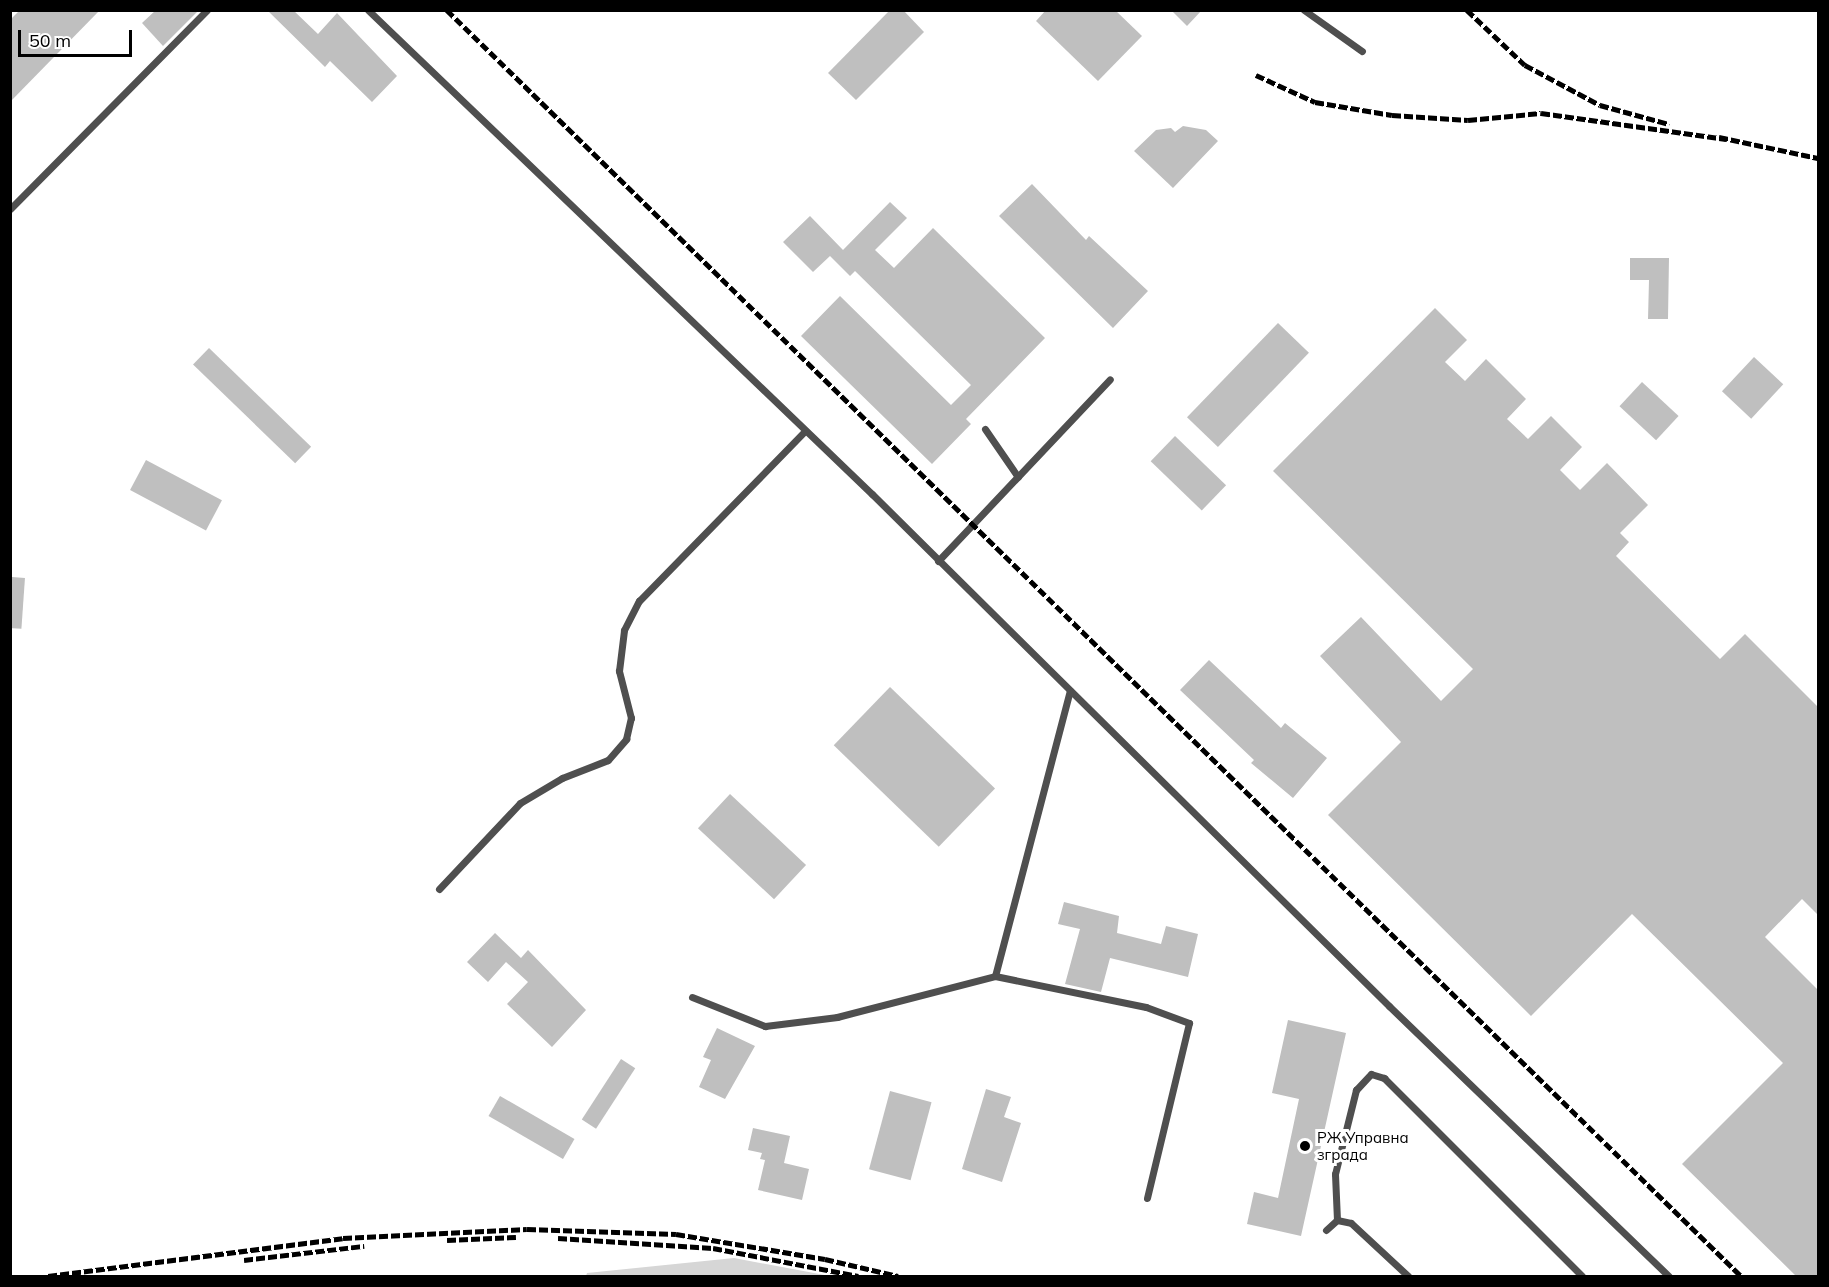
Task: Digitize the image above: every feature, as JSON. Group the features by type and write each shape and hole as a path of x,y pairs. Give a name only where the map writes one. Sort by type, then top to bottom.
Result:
{"lane":[{"path":"10,209 207,10"},
{"path":"368,10 806,431 1669,1276"},
{"path":"1304,10 1362,51"},
{"path":"938,561 1110,379"},
{"path":"986,429 1018,477"},
{"path":"439,889 520,803 562,778 608,760 626,739 631,718 619,671 624,630 639,601 806,431"},
{"path":"995,976 1070,691"},
{"path":"692,997 765,1026 837,1017 995,976 1146,1006 1190,1023 1147,1198"},
{"path":"1337,1220 1335,1174 1356,1090 1371,1074 1384,1078 1582,1276"},
{"path":"1326,1230 1337,1220"},
{"path":"1337,1220 1351,1223 1408,1276"}],"shaded area":[{"path":"734,1258 830,1276 586,1276 587,1273"}],"building":[{"path":"20,10 100,10 10,102 10,20"},
{"path":"156,10 199,10 163,46 142,23"},
{"path":"267,10 293,10 318,34 337,13 397,76 372,102 330,61 325,67"},
{"path":"890,10 903,10 924,32 856,100 828,73"},
{"path":"1046,10 1115,10 1142,36 1098,81 1036,21"},
{"path":"1171,10 1202,10 1187,26"},
{"path":"1183,126 1206,130 1218,141 1173,188 1134,151 1156,130 1171,128 1175,132"},
{"path":"1032,184 1086,240 1089,236 1148,291 1113,328 999,216"},
{"path":"890,202 907,218 875,250 894,268 933,228 1045,338 966,419 971,424 932,464 801,336 840,296 951,405 971,385 855,271 850,276 830,256 813,272 783,242 810,216 843,250"},
{"path":"1630,258 1669,258 1668,319 1648,319 1649,280 1630,280"},
{"path":"1435,308 1467,340 1445,362 1465,381 1486,359 1526,399 1507,419 1528,439 1551,416 1582,447 1560,470 1580,490 1607,463 1648,505 1620,533 1629,542 1616,556 1720,659 1745,634 1818,707 1818,915 1802,899 1765,937 1818,990 1818,1276 1796,1276 1682,1164 1783,1063 1632,914 1531,1016 1328,815 1401,742 1320,656 1361,617 1441,701 1473,669 1273,471"},
{"path":"1278,323 1309,353 1218,447 1187,417"},
{"path":"209,348 311,447 295,463 193,365"},
{"path":"1754,357 1783,384 1751,419 1722,391"},
{"path":"1642,382 1679,416 1656,440 1619,406"},
{"path":"1175,436 1226,485 1202,510 1151,461"},
{"path":"146,460 222,500 206,530 130,490"},
{"path":"12,577 25,578 21,629 10,628"},
{"path":"1209,660 1281,728 1285,723 1327,758 1293,798 1251,763 1254,760 1180,690"},
{"path":"890,687 995,788 939,847 834,745"},
{"path":"730,794 806,865 774,899 698,828"},
{"path":"1064,902 1119,916 1117,933 1161,944 1166,926 1198,934 1188,977 1110,958 1101,992 1065,984 1080,929 1058,924"},
{"path":"495,933 521,958 528,950 586,1010 552,1047 507,1004 528,982 506,962 488,982 467,962"},
{"name":"РЖ Управна зграда","path":"1288,1020 1346,1033 1301,1236 1247,1224 1254,1192 1278,1198 1299,1099 1272,1093"},
{"path":"717,1028 755,1046 725,1099 699,1087 711,1060 703,1057"},
{"path":"621,1059 635,1068 596,1129 582,1119"},
{"path":"986,1089 1011,1097 1004,1117 1021,1123 1002,1182 962,1169"},
{"path":"890,1091 932,1102 911,1180 869,1169"},
{"path":"500,1096 574,1139 563,1159 489,1116"},
{"path":"753,1128 790,1136 784,1163 809,1169 802,1200 758,1190 765,1160 760,1159 762,1153 748,1150"}],"railway":[{"path":"447,10 1741,1276"},
{"path":"1467,10 1525,65 1600,105 1669,124"},
{"path":"1256,75 1315,102 1392,115 1468,120 1541,113 1726,139"},
{"path":"1719,137 1818,158"},
{"path":"48,1276 343,1238 527,1229 676,1234 825,1259 898,1276"},
{"path":"447,1240 516,1237"},
{"path":"558,1238 713,1248 858,1276"},
{"path":"244,1260 364,1246"}],"place":[{"name":"РЖ Управна зграда","path":"1305,1146"}]}
